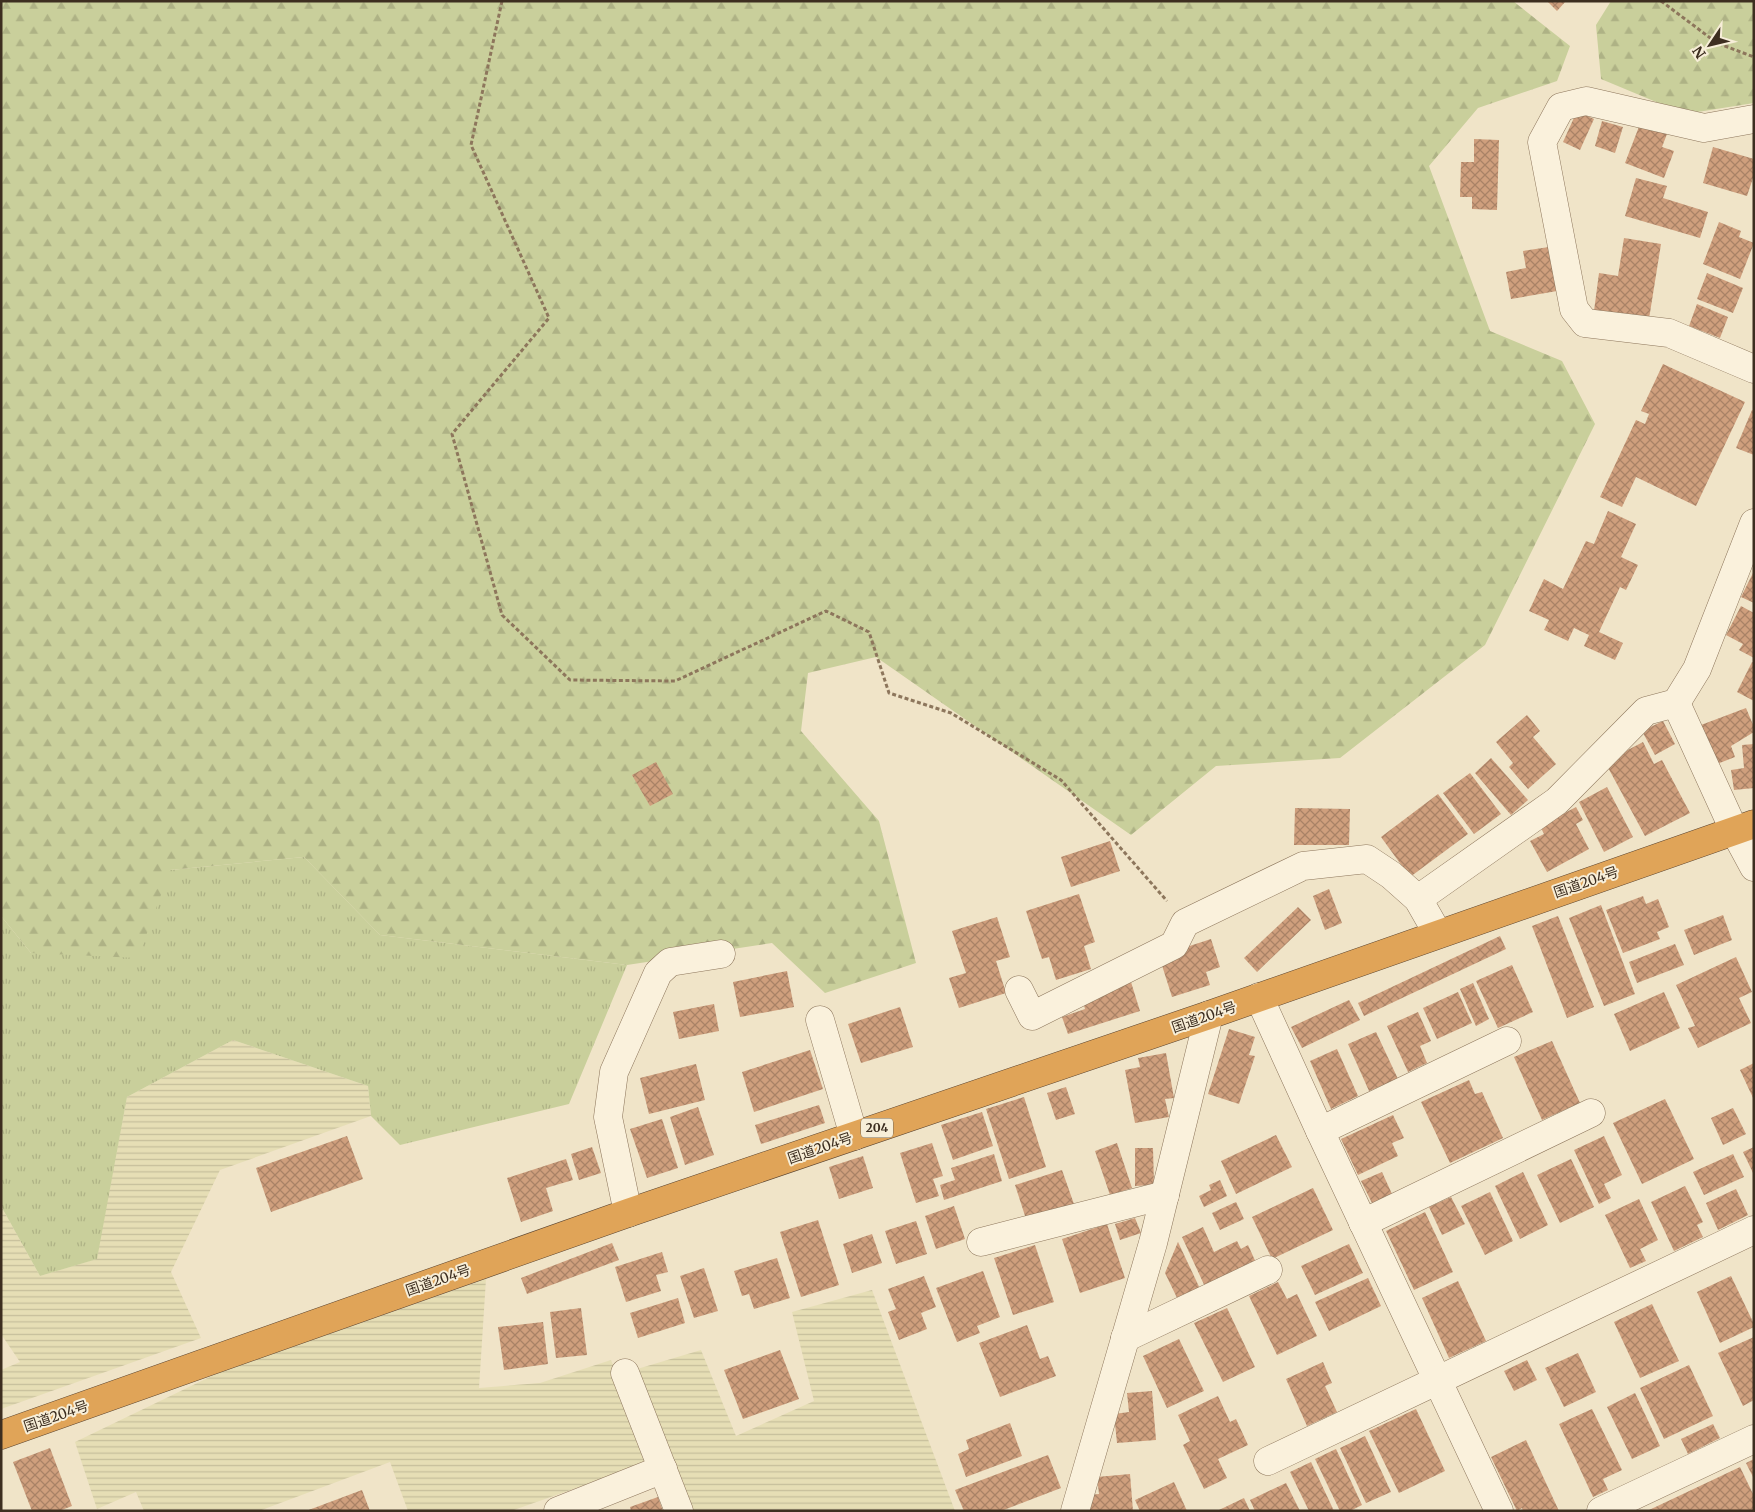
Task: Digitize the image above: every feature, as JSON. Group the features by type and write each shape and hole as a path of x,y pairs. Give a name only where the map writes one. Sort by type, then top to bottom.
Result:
{"highway":[{"name":"国道204号","path":"1,1435 628,1213 1209,1016 1744,827"}],"street":[{"path":"1754,119 1704,128 1586,101 1561,107 1542,142 1574,308 1585,323 1668,333 1754,369"},
{"path":"1418,899 1557,801 1646,711 1676,703 1697,669 1754,523"},
{"path":"1676,703 1744,827 1754,867"},
{"path":"1019,990 1032,1016 1174,945 1185,922 1303,866 1367,858 1418,899 1438,934"},
{"path":"628,1213 608,1117 614,1072 658,974 670,962 721,954"},
{"path":"1260,997 1320,1131 1499,1511"},
{"path":"1074,1511 1153,1243 1209,1016"},
{"path":"820,1020 854,1136"},
{"path":"1320,1131 1507,1041"},
{"path":"1363,1223 1591,1113"},
{"path":"981,1242 1165,1194"},
{"path":"1268,1462 1754,1230"},
{"path":"1125,1338 1268,1270"},
{"path":"626,1372 679,1511"},
{"path":"1601,1511 1754,1439"},
{"path":"558,1511 663,1469"}],"path":[{"path":"502,1 471,145 549,318 452,434 502,616 570,680 675,682 826,611 869,632 889,693 951,713 1061,780 1185,922"},
{"path":"1661,1 1717,43 1754,58"}],"shaded area":[{"path":"233,1040 368,1086 371,1116 220,1170 171,1272 201,1338 1,1409 1,1370 20,1362 1,1334 1,1206 40,1276 96,1259 127,1097"},
{"path":"486,1279 479,1388 540,1383 611,1360 617,1375 701,1350 736,1436 814,1401 792,1312 872,1290 955,1511 690,1511 670,1455 511,1511 408,1511 390,1462 259,1511 144,1511 136,1492 97,1509 75,1442 218,1373"}],"green space":[{"path":"1,1 1513,1 1570,46 1557,81 1478,108 1429,166 1490,331 1562,361 1595,424 1485,645 1340,758 1216,766 1131,835 876,657 808,673 801,731 879,821 916,963 825,993 772,943 627,965 380,935 304,857 170,870 138,958 31,953 1,916"},
{"path":"1611,1 1754,1 1754,103 1685,114 1601,79 1596,25"},
{"path":"304,857 380,935 627,965 569,1104 400,1145 371,1116 368,1086 233,1040 127,1097 97,1259 40,1276 1,1206 1,916 31,953 170,870"}],"building":[{"path":"1547,1 1566,1 1557,11"},
{"path":"1577,111 1594,119 1580,150 1563,142"},
{"path":"1602,121 1623,127 1615,153 1595,146"},
{"path":"1640,124 1667,134 1662,147 1674,151 1664,178 1625,163"},
{"path":"1474,139 1499,140 1497,210 1472,209 1472,197 1460,197 1461,162 1474,162"},
{"path":"1713,147 1754,159 1754,175 1747,196 1703,183"},
{"path":"1636,178 1667,186 1663,198 1708,212 1700,238 1625,216"},
{"path":"1719,222 1741,231 1739,237 1754,243 1740,279 1703,264"},
{"path":"1624,238 1661,244 1649,319 1594,311 1599,273 1618,276"},
{"path":"1549,247 1557,291 1511,299 1506,272 1526,268 1523,251"},
{"path":"1707,273 1743,288 1733,313 1697,299"},
{"path":"1697,304 1728,317 1720,338 1689,326"},
{"path":"1663,364 1745,402 1696,506 1636,477 1622,507 1600,497 1636,420 1645,424 1649,414 1641,411"},
{"path":"1752,410 1754,411 1754,455 1736,448"},
{"path":"1608,511 1636,524 1621,557 1638,565 1626,590 1620,587 1599,632 1623,643 1615,660 1584,646 1589,635 1574,628 1568,641 1544,630 1549,620 1529,611 1544,579 1563,589 1586,541 1594,544"},
{"path":"1754,571 1754,603 1741,597"},
{"path":"1741,606 1754,613 1754,658 1739,650 1743,644 1726,635"},
{"path":"1752,662 1754,663 1754,701 1737,692"},
{"path":"1746,708 1754,727 1754,732 1731,746 1735,757 1717,764 1701,725"},
{"path":"1527,715 1540,731 1533,737 1556,764 1528,789 1509,767 1513,763 1496,742"},
{"path":"1663,721 1675,744 1655,755 1642,731"},
{"path":"1643,742 1654,764 1662,760 1690,813 1645,836 1605,762"},
{"path":"1754,744 1754,788 1734,790 1731,770 1744,768 1742,745"},
{"path":"1491,758 1528,800 1511,815 1475,773"},
{"path":"656,762 673,794 650,806 632,775"},
{"path":"1470,773 1501,814 1474,834 1443,793"},
{"path":"1607,787 1633,837 1604,852 1579,802"},
{"path":"1438,794 1468,834 1410,877 1381,837"},
{"path":"1576,807 1583,820 1576,824 1589,849 1547,872 1530,841 1544,834 1540,826"},
{"path":"1295,808 1350,809 1349,845 1294,845"},
{"path":"1110,841 1120,871 1071,887 1061,857"},
{"path":"1329,889 1342,923 1325,930 1313,896"},
{"path":"1079,894 1095,942 1084,946 1091,969 1056,980 1049,957 1042,959 1026,911"},
{"path":"1643,896 1646,904 1658,899 1669,927 1657,932 1660,939 1623,953 1606,910"},
{"path":"1601,905 1635,994 1604,1006 1569,918"},
{"path":"1298,907 1311,920 1257,972 1244,958"},
{"path":"1723,915 1732,940 1694,955 1684,930"},
{"path":"1558,916 1594,1007 1567,1018 1532,926"},
{"path":"997,917 1010,957 996,961 1006,993 959,1008 949,978 966,973 952,931"},
{"path":"1500,936 1506,949 1364,1016 1358,1003"},
{"path":"1211,939 1220,967 1206,972 1210,985 1172,997 1159,956"},
{"path":"1675,944 1684,965 1637,983 1629,962"},
{"path":"1736,957 1752,992 1739,998 1751,1023 1698,1048 1688,1028 1695,1026 1676,985"},
{"path":"1512,965 1533,1012 1498,1028 1476,981"},
{"path":"787,971 794,1007 740,1017 733,982"},
{"path":"1131,982 1140,1011 1068,1034 1062,1017 1085,1009 1082,998"},
{"path":"1473,983 1489,1019 1476,1026 1460,989"},
{"path":"1458,992 1472,1023 1437,1039 1423,1008"},
{"path":"1664,992 1680,1028 1630,1051 1614,1014"},
{"path":"1349,1000 1360,1020 1302,1048 1291,1027"},
{"path":"714,1004 719,1031 679,1039 673,1012"},
{"path":"900,1007 913,1047 861,1063 848,1024"},
{"path":"1418,1012 1431,1041 1420,1046 1427,1063 1408,1072 1387,1026"},
{"path":"1229,1029 1255,1037 1249,1055 1255,1056 1239,1104 1208,1094"},
{"path":"1376,1032 1398,1079 1369,1091 1348,1044"},
{"path":"1552,1041 1580,1103 1542,1120 1514,1057"},
{"path":"1337,1049 1358,1096 1331,1109 1310,1061"},
{"path":"810,1050 823,1089 754,1112 742,1072"},
{"path":"1166,1053 1174,1098 1165,1099 1169,1117 1135,1123 1125,1070 1140,1067 1138,1058"},
{"path":"1754,1063 1754,1100 1740,1070"},
{"path":"696,1064 705,1100 649,1114 640,1078"},
{"path":"1469,1080 1475,1094 1482,1092 1503,1138 1450,1163 1421,1102"},
{"path":"1066,1087 1075,1114 1056,1120 1047,1093"},
{"path":"1024,1097 1046,1167 1009,1179 986,1109"},
{"path":"1665,1099 1694,1159 1642,1184 1613,1123"},
{"path":"819,1105 825,1123 761,1144 755,1125"},
{"path":"698,1107 714,1155 685,1165 670,1117"},
{"path":"1733,1108 1746,1134 1723,1145 1711,1118"},
{"path":"982,1112 993,1146 953,1160 941,1125"},
{"path":"1393,1115 1404,1138 1392,1143 1398,1156 1358,1175 1341,1139"},
{"path":"662,1119 678,1168 647,1178 630,1129"},
{"path":"1276,1135 1292,1167 1236,1194 1221,1161"},
{"path":"347,1136 363,1179 271,1212 256,1168"},
{"path":"1604,1136 1622,1175 1604,1184 1611,1198 1599,1204 1574,1150"},
{"path":"932,1143 943,1176 933,1179 939,1196 916,1203 900,1153"},
{"path":"1117,1143 1132,1188 1110,1195 1095,1151"},
{"path":"592,1147 601,1173 579,1180 571,1154"},
{"path":"1754,1147 1754,1175 1743,1152"},
{"path":"1135,1148 1153,1148 1154,1185 1135,1186"},
{"path":"994,1154 1002,1181 944,1200 940,1185 955,1180 951,1168"},
{"path":"1733,1154 1744,1177 1704,1195 1693,1172"},
{"path":"863,1156 873,1188 839,1199 829,1167"},
{"path":"566,1159 573,1180 546,1188 553,1211 521,1222 507,1178"},
{"path":"1571,1159 1594,1207 1560,1223 1537,1175"},
{"path":"1062,1170 1075,1207 1027,1222 1015,1185"},
{"path":"1382,1172 1392,1194 1372,1203 1361,1181"},
{"path":"1523,1172 1548,1225 1520,1239 1495,1186"},
{"path":"1220,1180 1227,1196 1204,1207 1199,1196 1211,1190 1209,1185"},
{"path":"1685,1186 1703,1222 1697,1225 1703,1237 1674,1251 1651,1202"},
{"path":"1313,1188 1333,1230 1272,1259 1252,1217"},
{"path":"1736,1189 1748,1215 1718,1230 1706,1203"},
{"path":"1490,1192 1513,1241 1485,1255 1461,1206"},
{"path":"1451,1197 1465,1224 1442,1235 1429,1207"},
{"path":"1639,1199 1658,1240 1640,1249 1646,1261 1630,1268 1605,1215"},
{"path":"1236,1202 1244,1219 1220,1230 1212,1213"},
{"path":"954,1206 965,1239 936,1249 925,1216"},
{"path":"1425,1212 1453,1272 1414,1290 1386,1231"},
{"path":"1135,1218 1141,1233 1120,1240 1115,1224"},
{"path":"818,1220 839,1285 801,1297 780,1232"},
{"path":"916,1221 927,1254 896,1264 885,1231"},
{"path":"1107,1224 1125,1278 1080,1293 1062,1239"},
{"path":"1203,1227 1214,1252 1237,1241 1241,1249 1248,1245 1258,1267 1207,1291 1182,1237"},
{"path":"872,1234 882,1263 852,1273 843,1244"},
{"path":"1178,1242 1202,1293 1180,1304 1165,1273"},
{"path":"612,1243 619,1260 527,1294 521,1278"},
{"path":"1349,1244 1363,1273 1315,1295 1301,1266"},
{"path":"1035,1245 1054,1302 1013,1315 994,1258"},
{"path":"662,1252 668,1272 656,1275 661,1291 626,1302 615,1267"},
{"path":"777,1258 790,1298 754,1309 749,1294 742,1296 734,1271"},
{"path":"704,1268 718,1311 694,1318 680,1276"},
{"path":"983,1271 1000,1317 977,1326 980,1333 957,1342 936,1288"},
{"path":"924,1276 936,1307 921,1313 927,1329 899,1340 888,1312 896,1309 888,1289"},
{"path":"1731,1276 1754,1327 1720,1343 1697,1292"},
{"path":"1368,1278 1381,1306 1329,1331 1315,1302"},
{"path":"1458,1281 1486,1341 1449,1358 1422,1298"},
{"path":"1278,1282 1287,1299 1297,1294 1317,1336 1277,1355 1249,1296"},
{"path":"678,1298 685,1323 638,1338 630,1313"},
{"path":"1652,1304 1679,1361 1640,1378 1614,1322"},
{"path":"581,1308 587,1355 556,1358 550,1312"},
{"path":"1227,1308 1255,1367 1223,1382 1194,1323"},
{"path":"543,1322 548,1364 504,1370 498,1327"},
{"path":"1027,1325 1040,1359 1048,1356 1056,1376 1000,1397 979,1343"},
{"path":"1754,1337 1754,1400 1743,1406 1718,1353"},
{"path":"1179,1339 1204,1391 1167,1408 1143,1356"},
{"path":"780,1350 799,1399 743,1419 724,1370"},
{"path":"1578,1353 1596,1392 1564,1407 1545,1368"},
{"path":"1527,1360 1537,1380 1514,1391 1504,1371"},
{"path":"1323,1362 1332,1383 1325,1386 1337,1412 1307,1426 1286,1379"},
{"path":"1689,1365 1713,1416 1664,1439 1640,1388"},
{"path":"1152,1391 1156,1440 1117,1443 1114,1414 1129,1412 1127,1393"},
{"path":"1635,1393 1660,1446 1632,1459 1607,1407"},
{"path":"1218,1396 1230,1422 1236,1419 1248,1445 1218,1459 1227,1478 1204,1489 1183,1445 1190,1441 1178,1415"},
{"path":"1416,1409 1445,1471 1399,1493 1369,1431"},
{"path":"1592,1409 1622,1470 1603,1479 1608,1490 1593,1497 1559,1424"},
{"path":"1010,1423 1022,1456 966,1477 958,1454 969,1449 966,1440"},
{"path":"1713,1424 1720,1438 1688,1454 1681,1439"},
{"path":"1365,1436 1391,1492 1366,1503 1340,1448"},
{"path":"1526,1440 1559,1511 1523,1511 1522,1508 1517,1511 1491,1457"},
{"path":"50,1448 72,1506 59,1511 32,1511 13,1462"},
{"path":"1336,1449 1362,1505 1350,1511 1340,1511 1315,1459"},
{"path":"1048,1455 1061,1488 1001,1511 964,1511 955,1490"},
{"path":"1754,1459 1754,1479 1746,1463"},
{"path":"1311,1462 1334,1511 1309,1511 1290,1472"},
{"path":"1740,1467 1754,1496 1754,1511 1647,1511"},
{"path":"1130,1474 1133,1511 1089,1511 1088,1495 1099,1494 1097,1477"},
{"path":"1174,1482 1187,1511 1140,1511 1135,1500"},
{"path":"1286,1483 1300,1511 1255,1511 1250,1500"},
{"path":"362,1490 370,1511 306,1511"},
{"path":"658,1497 663,1511 631,1511 630,1507"},
{"path":"1244,1498 1250,1511 1217,1511"}]}
